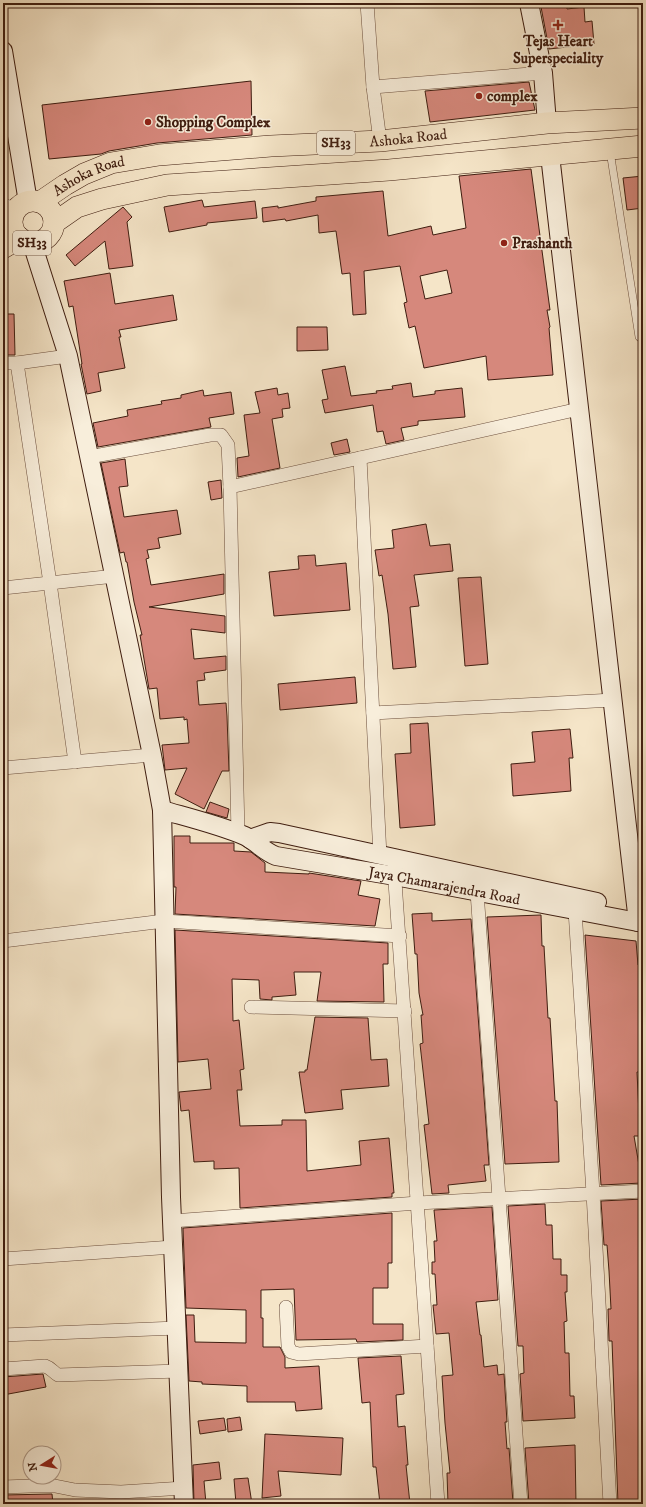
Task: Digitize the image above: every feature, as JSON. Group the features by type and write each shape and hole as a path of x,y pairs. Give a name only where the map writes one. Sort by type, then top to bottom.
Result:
{"main road":[{"path":"530,3 543,73 548,123"},
{"path":"3,51 18,221 68,356 152,754 162,810 172,1221 184,1496"},
{"name":"Ashoka Road","path":"18,221 65,185 84,174 111,163 159,155 271,146 380,141 548,123 643,118"},
{"name":"Ashoka Road","path":"54,223 77,207 102,199 167,185 389,170 643,146"},
{"path":"550,155 612,700 640,917"},
{"name":"SH33","path":"49,208 54,218 54,223 45,240 18,221 49,208"},
{"name":"Jaya Chamarajendra Road","path":"162,810 244,836 266,852 276,856 390,864 640,917"},
{"name":"Jaya Chamarajendra Road","path":"244,836 270,832 390,864 478,892 576,904"}],"street":[{"path":"367,3 373,87 380,141"},
{"path":"373,87 543,73"},
{"path":"3,363 17,363 68,356"},
{"path":"17,363 75,762"},
{"path":"230,487 579,409"},
{"path":"89,457 210,435 221,435 228,445 244,836"},
{"path":"360,458 373,713 390,864 400,936 438,1504"},
{"path":"3,588 115,576"},
{"path":"373,713 612,700"},
{"path":"3,768 152,754"},
{"path":"478,892 522,1504"},
{"path":"576,904 610,1504"},
{"path":"3,941 164,921 400,936"},
{"path":"251,1008 405,1011"},
{"path":"172,1221 500,1198 643,1191"},
{"path":"3,1259 173,1247"},
{"path":"286,1307 288,1346 291,1352 299,1354 427,1346"},
{"path":"3,1335 177,1328"},
{"path":"3,1369 45,1366 51,1368 58,1374 179,1371"},
{"path":"3,1488 55,1486 75,1490 184,1496"}],"lane":[{"path":"609,149 639,337 643,340"}],"building":[{"path":"567,4 567,9 584,7 585,22 592,21 594,44 549,49 541,7"},
{"name":"Shopping Complex","path":"251,81 252,135 157,143 109,151 101,154 49,159 42,105"},
{"name":"complex","path":"529,82 535,110 430,122 425,91"},
{"path":"531,169 550,310 547,310 550,327 553,375 488,380 486,356 424,368 415,326 409,328 404,303 407,302 400,266 364,271 366,314 353,315 350,273 342,274 336,231 319,233 318,215 286,221 285,219 263,222 262,208 278,206 278,208 316,201 316,197 383,191 388,236 431,226 433,235 466,228 459,176","holes":["447,270 452,293 425,299 420,276"]},
{"path":"643,176 643,208 627,210 623,178"},
{"path":"202,200 204,207 255,201 257,218 207,223 207,225 169,232 164,207"},
{"path":"123,207 132,217 127,222 133,266 109,269 105,241 75,266 66,255"},
{"path":"110,273 115,304 173,295 177,320 119,330 125,368 98,373 101,391 87,394 81,364 73,306 69,307 64,281"},
{"path":"3,314 14,314 15,355 3,355"},
{"path":"297,327 327,327 328,350 297,351"},
{"path":"345,366 351,396 377,393 376,391 393,389 392,386 411,383 413,397 435,394 435,391 462,388 465,417 418,421 418,425 401,428 404,440 386,444 383,431 377,432 373,405 325,413 322,400 328,399 322,370"},
{"path":"277,388 278,395 288,393 290,408 282,409 283,417 272,419 280,468 238,477 237,458 249,456 244,415 260,413 255,392"},
{"path":"203,390 204,396 231,392 234,414 209,418 211,427 98,447 93,423 128,416 127,410 162,404 161,401 181,398 181,395"},
{"path":"347,439 350,452 334,455 331,443"},
{"path":"125,459 128,486 119,487 124,517 177,510 181,534 158,538 160,548 147,550 149,558 146,559 151,585 224,574 224,594 149,607 225,616 225,633 191,629 194,659 226,656 226,670 204,673 205,680 197,681 199,705 226,703 227,716 229,771 222,771 204,809 175,794 187,768 165,770 162,745 189,743 187,719 184,720 184,717 160,719 157,688 149,689 140,635 142,635 127,562 124,552 120,553 101,463"},
{"path":"221,480 222,498 211,500 208,482"},
{"path":"426,524 430,546 450,544 453,571 414,575 419,606 410,607 416,667 393,669 388,614 382,575 379,576 375,550 394,548 392,530"},
{"path":"315,555 316,566 346,563 350,610 274,616 269,572 299,569 298,556"},
{"path":"481,577 488,664 465,666 458,578"},
{"path":"355,677 357,703 280,710 278,684"},
{"path":"428,723 435,825 400,828 395,754 411,753 410,724"},
{"path":"570,729 573,758 569,758 571,791 513,796 511,764 535,762 532,732"},
{"path":"210,802 229,809 227,818 206,812"},
{"path":"174,836 190,836 190,843 234,843 234,851 251,852 265,863 265,872 309,873 361,881 358,895 380,899 375,926 175,914 176,887 174,887"},
{"path":"432,913 432,921 471,919 489,1165 484,1165 486,1181 448,1185 449,1193 432,1194 424,1125 429,1124 420,1044 423,1043 421,1015 423,1015 419,993 417,954 415,954 412,914"},
{"path":"541,915 542,946 544,946 555,1101 557,1101 559,1162 505,1164 487,917"},
{"path":"175,930 388,943 388,964 383,964 384,1002 317,1001 321,972 294,972 296,995 272,997 272,1000 260,999 259,980 232,979 233,1021 239,1020 244,1069 240,1070 242,1090 237,1090 240,1126 282,1125 282,1120 306,1120 307,1171 361,1165 359,1141 389,1138 394,1193 392,1193 392,1197 240,1208 239,1168 214,1169 214,1161 194,1162 189,1110 181,1111 179,1092 211,1089 208,1059 178,1062"},
{"path":"585,935 636,941 638,965 640,964 643,1000 643,1072 637,1072 640,1136 634,1136 642,1183 601,1185"},
{"path":"315,1017 368,1018 371,1060 387,1059 389,1086 341,1090 343,1109 305,1113 299,1072 305,1072 305,1070 307,1070"},
{"path":"643,1199 643,1312 640,1312 643,1344 643,1504 618,1504 612,1341 609,1341 608,1309 611,1309 609,1271 607,1245 604,1245 601,1201"},
{"path":"545,1204 546,1225 552,1225 553,1259 561,1259 561,1275 567,1275 567,1292 565,1292 567,1321 564,1322 565,1353 569,1353 570,1396 574,1396 575,1418 523,1421 520,1374 524,1373 523,1346 518,1346 508,1206"},
{"path":"492,1207 498,1300 476,1302 484,1367 497,1365 498,1375 504,1374 507,1422 505,1422 507,1449 509,1448 513,1503 448,1504 447,1473 450,1473 442,1376 453,1375 449,1333 436,1334 433,1305 437,1305 435,1274 432,1274 432,1262 435,1262 434,1241 437,1241 434,1210"},
{"path":"392,1213 392,1263 388,1263 388,1288 373,1288 373,1324 403,1324 403,1340 357,1342 356,1339 296,1340 294,1289 261,1290 263,1347 280,1347 285,1357 285,1368 319,1366 322,1409 296,1411 295,1402 247,1402 247,1386 202,1384 202,1382 189,1381 186,1315 194,1315 195,1342 246,1343 246,1310 186,1308 183,1228"},
{"path":"401,1356 404,1394 396,1395 398,1427 405,1426 408,1465 406,1465 410,1504 380,1504 376,1467 373,1467 370,1402 362,1403 358,1358"},
{"path":"43,1374 46,1387 3,1395 3,1377"},
{"path":"240,1417 242,1430 228,1432 227,1419"},
{"path":"224,1418 226,1430 200,1434 198,1421"},
{"path":"265,1434 343,1438 341,1475 278,1471 281,1496 262,1498"},
{"path":"575,1445 576,1504 529,1504 525,1448"},
{"path":"219,1462 221,1479 204,1481 206,1504 194,1504 193,1465"},
{"path":"248,1478 252,1504 236,1504 234,1479"},
{"path":"52,1494 53,1504 3,1504 3,1495"}],"place":[{"name":"Tejas Heart Superspeciality","path":"558,25"},
{"name":"complex","path":"479,96"},
{"name":"Shopping Complex","path":"148,122"},
{"name":"Prashanth","path":"504,243"}]}
